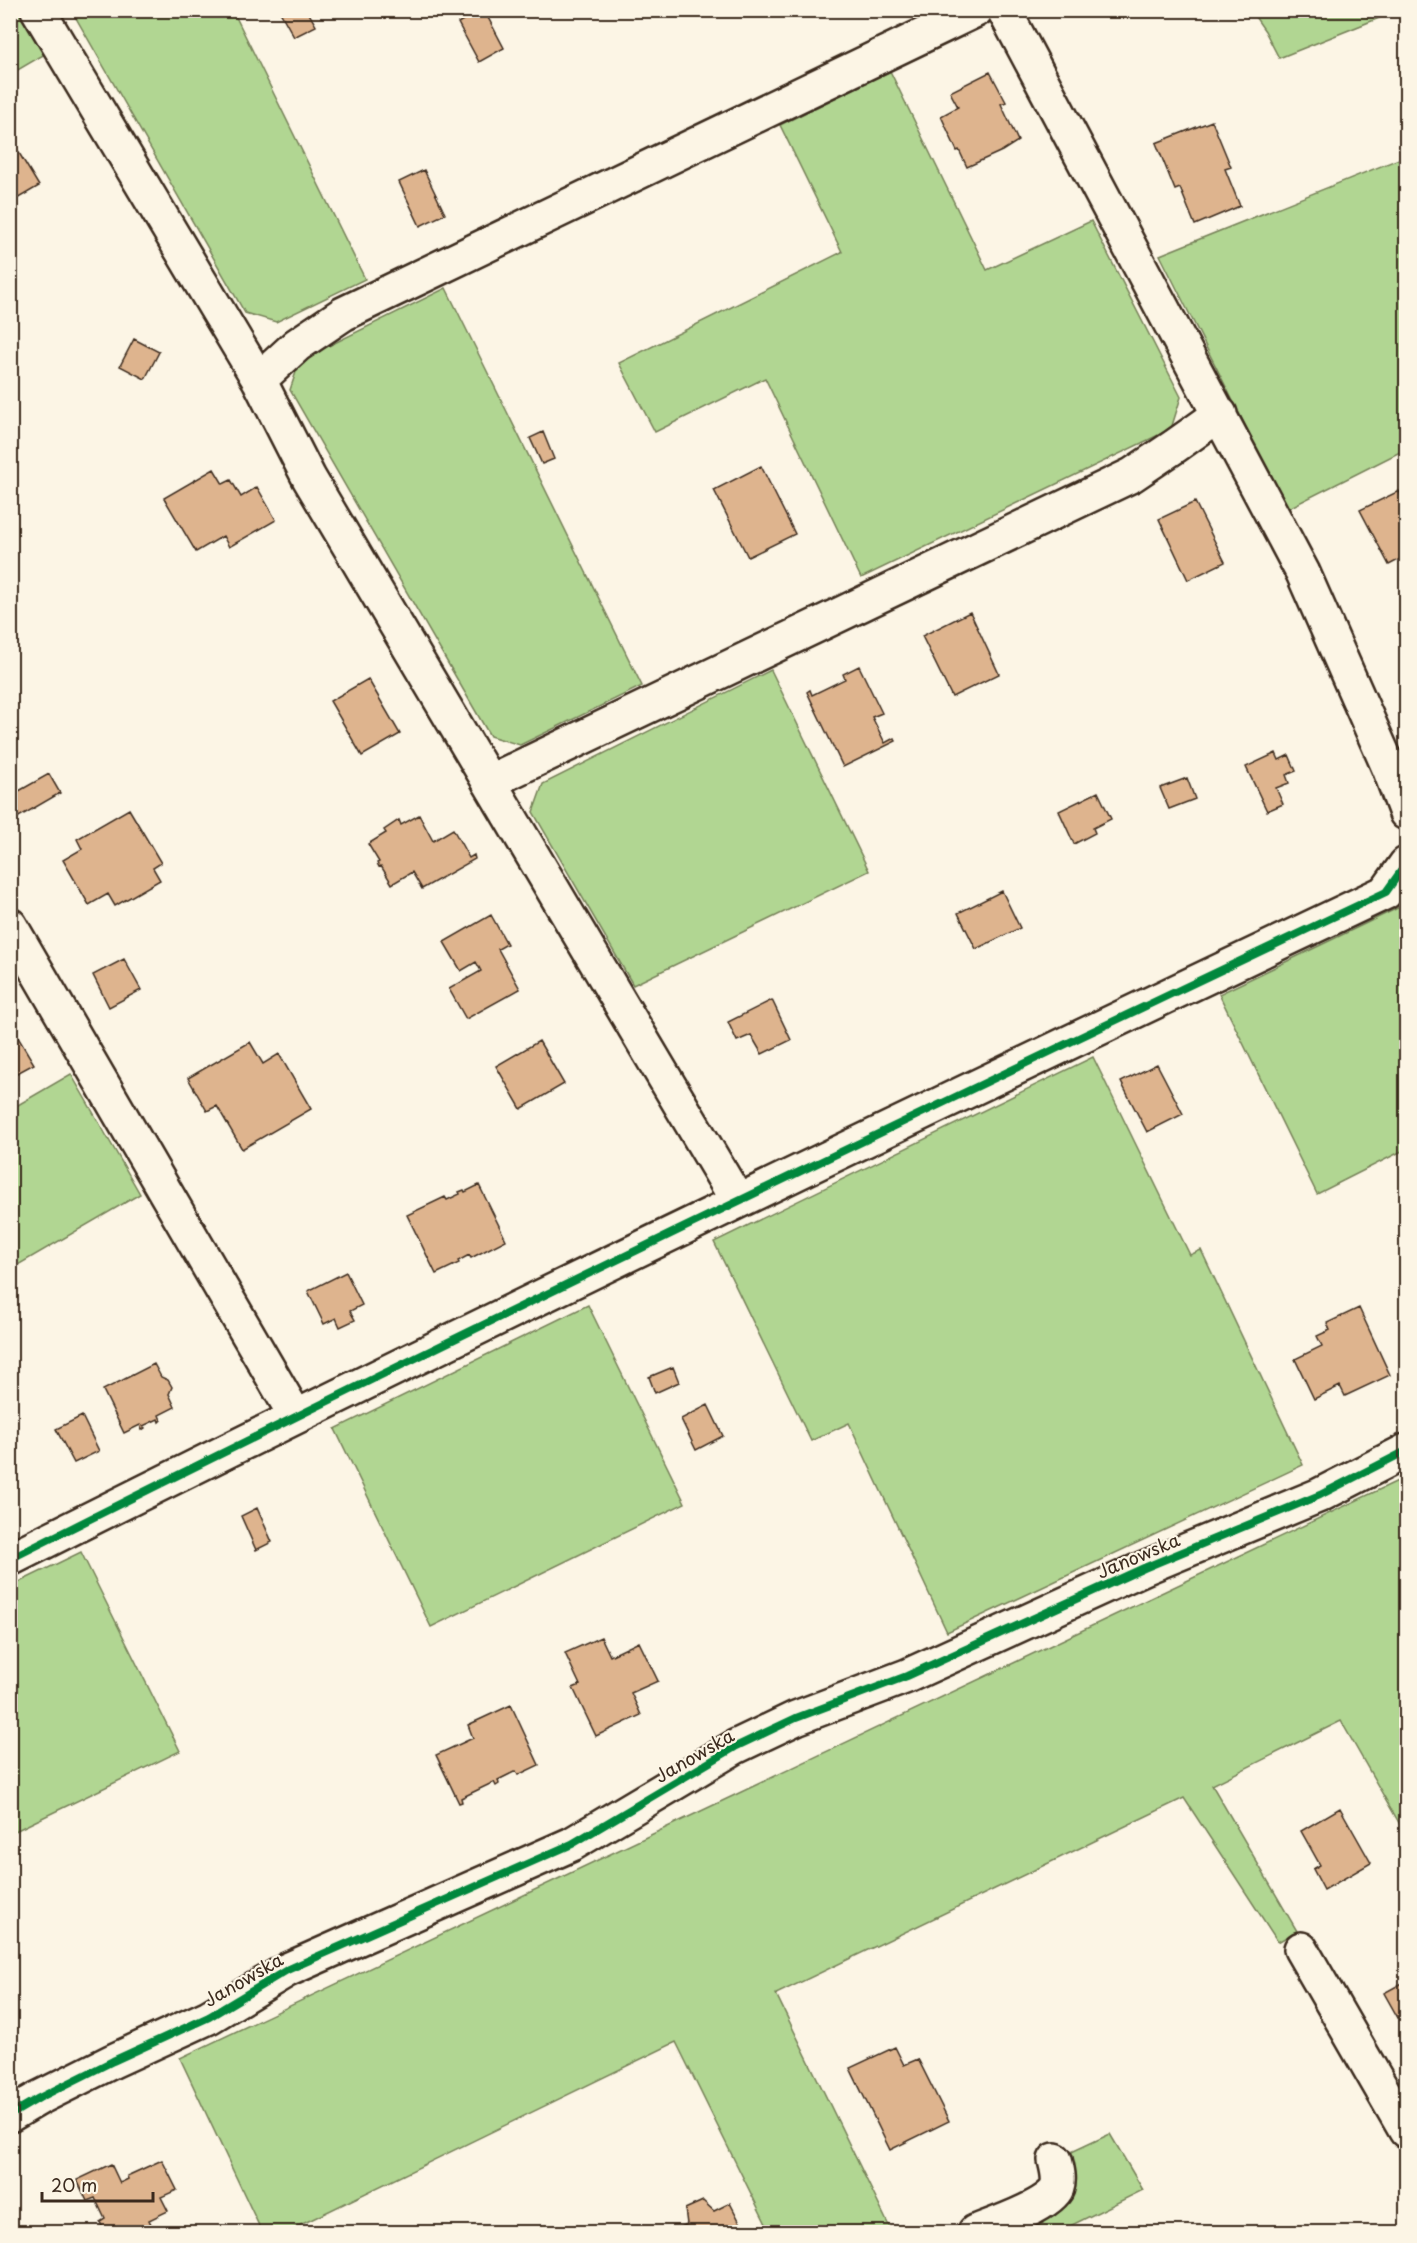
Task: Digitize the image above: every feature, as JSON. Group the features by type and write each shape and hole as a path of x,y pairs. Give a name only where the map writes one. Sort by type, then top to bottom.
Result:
{"street":[{"path":"39,10 258,380 309,478 737,1200"},
{"path":"258,380 297,345 343,314 976,10"},
{"path":"1004,10 1303,573 1407,813"},
{"path":"489,782 1132,475 1220,414"},
{"path":"10,1559 296,1415 737,1200 1386,892 1407,864"},
{"path":"10,925 296,1415"},
{"name":"Janowska","path":"10,2115 113,2061 209,2017 287,1970 572,1844 735,1748 796,1718 907,1676 1144,1568 1320,1496 1407,1451"},
{"path":"1301,1950 1407,2132"},
{"path":"975,2232 1046,2201 1057,2188 1058,2169 1055,2160"}],"green space":[{"path":"1387,10 1389,14 1279,58 1251,11"},
{"path":"11,11 20,11 45,54 11,74"},
{"path":"72,11 233,11 365,279 276,322 245,313"},
{"path":"890,71 987,270 1091,221 1181,397 1171,429 861,578 765,378 655,432 619,363 842,252 780,125"},
{"path":"1406,156 1406,449 1287,509 1160,255"},
{"path":"446,288 642,686 520,745 490,736 290,390 300,360"},
{"path":"771,670 869,871 633,985 533,812 543,784"},
{"path":"1406,904 1406,1149 1317,1194 1219,994"},
{"path":"1093,1057 1190,1255 1201,1250 1303,1465 947,1632 849,1423 811,1441 714,1242"},
{"path":"71,1074 140,1194 11,1269 11,1109"},
{"path":"588,1305 685,1503 431,1627 335,1429"},
{"path":"1406,1477 1406,1835 1341,1721 1212,1785 1297,1931 1278,1942 1184,1798 776,1994 892,2232 770,2232 676,2042 286,2232 262,2232 180,2058"},
{"path":"81,1552 180,1751 11,1833 11,1586"},
{"path":"1110,2134 1143,2190 1058,2232 990,2232 1046,2208 1065,2155"}],"building":[{"path":"279,10 307,10 316,26 294,37"},
{"path":"484,10 504,48 479,62 458,23"},
{"path":"990,72 1006,102 1001,104 1018,141 967,167 941,116 958,107 950,92"},
{"path":"1212,121 1231,167 1225,169 1240,206 1195,225 1180,188 1175,190 1156,143"},
{"path":"10,138 39,186 10,203"},
{"path":"424,170 445,214 420,226 399,182"},
{"path":"134,339 159,352 145,379 120,366"},
{"path":"543,432 554,459 542,464 530,438"},
{"path":"761,466 795,534 748,557 714,490"},
{"path":"214,469 223,484 231,480 241,497 257,487 276,520 229,547 223,536 196,552 164,498"},
{"path":"1399,491 1406,506 1406,556 1389,565 1360,510"},
{"path":"1195,502 1225,562 1188,580 1159,519"},
{"path":"970,612 999,674 952,697 922,636"},
{"path":"859,666 882,713 872,717 885,743 894,738 896,741 843,767 807,692 810,690 812,695 845,679 843,674"},
{"path":"368,679 400,734 362,756 330,701"},
{"path":"1276,753 1279,760 1289,755 1296,771 1286,775 1289,783 1276,788 1283,804 1267,811 1246,767"},
{"path":"49,774 60,793 17,818 10,806 10,796"},
{"path":"1187,778 1195,799 1169,809 1160,788"},
{"path":"1098,792 1111,819 1093,828 1095,833 1074,844 1059,811"},
{"path":"129,809 161,863 153,868 160,880 115,906 108,894 89,905 63,860 82,849 77,839"},
{"path":"419,815 433,841 453,829 469,858 474,855 475,859 422,889 412,872 392,884 381,866 379,867 377,863 379,862 368,844 386,833 384,830 399,820 401,825"},
{"path":"1002,891 1020,928 976,949 958,913"},
{"path":"491,915 507,944 498,949 520,989 466,1019 449,989 481,971 476,962 461,971 444,942"},
{"path":"124,959 141,990 109,1007 93,975"},
{"path":"772,1000 791,1040 762,1054 751,1035 737,1041 728,1022"},
{"path":"10,1024 34,1064 10,1077"},
{"path":"539,1041 564,1084 521,1109 496,1066"},
{"path":"250,1042 263,1064 279,1054 311,1109 242,1149 217,1106 207,1111 188,1078"},
{"path":"1157,1064 1183,1114 1147,1132 1121,1082"},
{"path":"479,1185 506,1240 471,1258 469,1255 458,1261 459,1263 436,1274 407,1215 445,1197 447,1200 460,1194 459,1192 464,1190 465,1192"},
{"path":"346,1272 362,1305 350,1311 355,1320 340,1327 336,1318 324,1324 308,1291"},
{"path":"1359,1308 1390,1375 1345,1396 1340,1386 1314,1399 1295,1359 1322,1346 1317,1336 1330,1330 1327,1323"},
{"path":"154,1364 161,1377 168,1380 172,1387 169,1394 175,1407 159,1415 161,1420 159,1422 158,1419 143,1426 145,1428 142,1430 140,1425 124,1433 103,1390"},
{"path":"673,1367 679,1382 655,1393 649,1377"},
{"path":"708,1405 723,1436 696,1450 681,1419"},
{"path":"82,1416 99,1451 74,1463 56,1429"},
{"path":"257,1508 272,1542 256,1550 241,1516"},
{"path":"601,1637 610,1656 639,1642 658,1681 631,1693 641,1715 596,1736 573,1688 580,1685 565,1653"},
{"path":"511,1705 539,1765 518,1775 516,1771 498,1780 499,1784 496,1786 494,1782 461,1798 462,1802 459,1803 436,1755 473,1738 468,1725"},
{"path":"1340,1808 1371,1863 1324,1890 1313,1869 1320,1865 1301,1831"},
{"path":"1406,1981 1406,2021 1403,2015 1398,2018 1384,1993"},
{"path":"895,2047 904,2065 918,2059 949,2121 890,2150 850,2068"},
{"path":"162,2160 177,2190 161,2197 168,2211 149,2220 155,2232 105,2232 100,2222 105,2219 95,2198 87,2201 77,2180 111,2164 120,2183 128,2179 127,2176"},
{"path":"703,2201 714,2211 730,2203 745,2232 671,2232 687,2224 685,2209"}],"cycle path":[{"path":"10,1559 696,1221 1386,892 1406,864"},
{"path":"10,2115 113,2061 209,2017 287,1970 572,1844 735,1747 796,1718 907,1676 1144,1568 1320,1495 1406,1451"}]}
